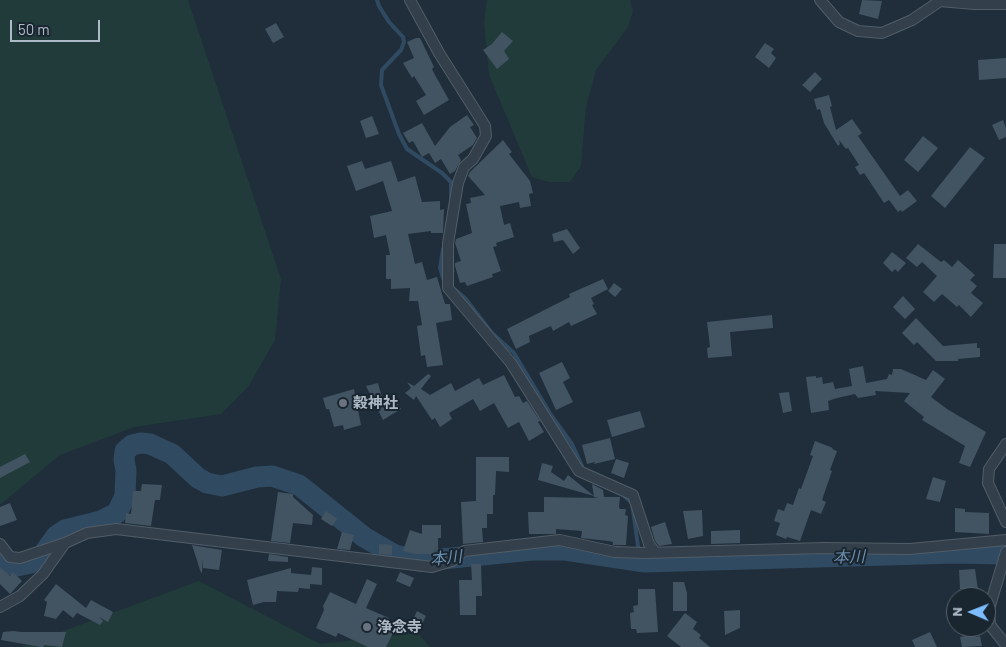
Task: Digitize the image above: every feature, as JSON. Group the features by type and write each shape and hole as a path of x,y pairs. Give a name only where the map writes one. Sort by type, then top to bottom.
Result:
{"street":[{"path":"410,0 439,54 486,126 486,136 473,159 464,167 458,183 448,242 448,288 511,363 579,471 633,495 649,544 646,553"},
{"path":"820,0 839,22 858,31 882,33 912,20 940,1 1006,4"},
{"path":"1006,444 989,469 988,483 1006,522"},
{"path":"0,544 10,557 20,558 86,533 116,529 432,567 452,561 464,551 560,540 615,552 646,553 824,548 910,549 1006,540"},
{"path":"0,608 20,596 43,574 61,544"},
{"path":"1005,554 989,609 990,625 1006,645"}],"green space":[{"path":"0,0 188,0 281,279 275,340 248,387 221,414 134,427 60,455 0,505"},
{"path":"487,0 630,0 633,11 628,27 596,70 586,107 581,166 570,182 548,182 532,177 489,75 484,22"},
{"path":"199,581 320,644 418,633 430,647 20,647"}],"building":[{"path":"862,0 882,1 878,19 859,14"},
{"path":"276,23 284,37 273,43 265,29"},
{"path":"502,32 513,41 504,51 509,59 497,69 483,50 492,44"},
{"path":"420,38 434,67 432,69 449,100 424,115 416,101 426,95 403,63 414,58 407,42"},
{"path":"765,43 774,49 771,53 776,58 769,68 755,57"},
{"path":"1006,58 1006,78 979,80 978,60"},
{"path":"815,72 822,79 810,92 802,85"},
{"path":"829,95 836,130 852,119 862,133 858,136 900,196 908,190 917,201 902,212 901,210 898,212 889,200 884,203 864,173 860,175 855,167 859,165 848,148 846,149 839,140 840,144 838,146 824,123 820,109 817,110 814,99"},
{"path":"467,115 474,125 470,127 477,138 473,145 458,155 461,160 455,171 450,174 441,159 435,163 429,153 422,157 413,141 409,143 403,133 422,123 435,146 450,127"},
{"path":"372,116 379,134 366,138 360,121"},
{"path":"1003,120 1006,128 1006,137 999,140 992,125"},
{"path":"923,136 938,148 918,172 904,160"},
{"path":"503,140 512,152 509,154 530,181 533,193 529,194 531,206 520,208 519,202 500,206 504,225 510,223 514,237 496,243 497,246 493,247 501,271 492,274 493,277 467,286 465,282 460,283 455,266 455,263 461,261 455,243 456,239 472,233 466,204 471,203 470,198 485,195 468,176"},
{"path":"970,147 985,158 945,208 931,196"},
{"path":"362,161 365,169 391,161 398,182 415,176 422,202 440,201 440,210 444,209 443,233 431,233 431,231 408,234 415,264 422,262 427,280 437,277 445,304 450,304 452,320 436,323 443,365 427,367 425,355 421,356 417,326 422,325 418,301 409,301 410,288 391,289 391,279 386,279 386,255 390,255 386,235 374,238 370,216 392,211 383,181 356,191 347,166"},
{"path":"567,229 580,248 573,254 563,240 554,242 552,234"},
{"path":"918,244 941,262 944,260 952,267 958,260 975,275 970,280 977,286 971,293 983,303 971,317 959,305 957,307 942,294 934,302 923,292 937,276 922,262 917,267 906,258"},
{"path":"994,244 1006,244 1006,278 993,278"},
{"path":"892,252 906,263 898,272 895,269 892,272 883,263"},
{"path":"603,279 608,289 591,298 594,304 592,305 597,314 571,326 569,322 553,331 551,326 529,336 530,342 516,349 507,329 570,297 569,294"},
{"path":"614,283 622,289 615,297 608,291"},
{"path":"903,296 915,309 905,319 893,307"},
{"path":"772,315 773,328 730,332 732,356 708,358 707,348 710,347 707,322"},
{"path":"916,318 943,346 977,343 977,348 980,348 980,357 958,359 958,361 936,361 917,342 914,345 902,333"},
{"path":"562,362 570,378 563,382 573,402 556,410 539,373"},
{"path":"863,366 866,383 887,379 889,374 892,375 893,369 901,369 926,380 933,370 945,379 931,397 947,409 986,432 970,467 959,463 965,446 922,420 924,417 904,401 910,393 875,391 876,395 858,398 855,394 828,401 829,410 811,413 806,377 822,377 823,384 833,382 835,389 852,386 849,369"},
{"path":"428,374 431,376 421,389 430,395 451,383 455,391 479,378 483,385 504,375 515,397 519,396 523,403 527,401 540,421 538,422 544,432 529,441 519,422 508,428 494,403 480,411 473,399 449,413 452,419 440,427 435,418 432,420 416,396 414,400 405,393 411,388 407,382 414,386"},
{"path":"378,383 384,404 394,398 401,409 383,420 366,386"},
{"path":"354,389 361,425 344,430 343,425 334,427 329,409 326,409 323,398"},
{"path":"789,392 792,411 783,413 779,393"},
{"path":"640,411 645,427 612,437 607,420"},
{"path":"610,438 615,459 587,464 582,445"},
{"path":"815,441 837,451 822,500 826,502 821,514 811,510 800,541 787,537 786,539 776,535 780,523 774,521 778,509 784,511 787,503 793,505 813,456 810,455"},
{"path":"25,454 30,462 0,478 0,467"},
{"path":"476,457 509,457 509,472 496,471 493,514 487,514 487,528 482,528 483,542 463,544 461,502 476,501"},
{"path":"616,459 629,463 624,478 611,473"},
{"path":"542,463 553,466 551,472 564,481 568,475 594,496 538,480"},
{"path":"933,477 946,481 940,502 926,499"},
{"path":"142,484 162,485 160,500 155,500 151,526 125,523 126,513 131,514 133,491 141,491"},
{"path":"592,484 603,490 604,497 620,497 619,507 620,509 626,509 625,515 628,516 626,545 613,545 613,542 581,538 582,531 556,529 556,534 529,534 528,512 544,512 544,497 598,498 594,497"},
{"path":"278,492 293,494 293,497 313,515 312,525 293,523 290,543 271,541"},
{"path":"10,503 17,520 0,526 0,507"},
{"path":"955,508 965,509 965,512 989,513 989,534 955,532"},
{"path":"702,510 703,536 688,539 683,511"},
{"path":"326,511 337,519 332,526 321,519"},
{"path":"665,522 672,544 659,546 655,541 651,527"},
{"path":"422,525 441,525 441,538 438,538 438,550 434,550 434,554 415,554 403,551 410,530 422,534"},
{"path":"740,530 740,543 711,544 711,531"},
{"path":"342,532 354,535 350,550 337,549"},
{"path":"379,544 392,545 392,555 379,554"},
{"path":"192,545 222,550 219,570 203,568 203,558 201,573"},
{"path":"269,554 288,557 288,562 268,561"},
{"path":"471,564 481,564 482,596 476,596 476,615 460,615 459,580 472,580"},
{"path":"0,567 10,576 13,572 22,581 10,594 0,584"},
{"path":"312,567 322,568 322,585 310,584 310,589 299,588 298,592 277,591 276,602 264,602 253,605 247,580 291,568 291,573 311,575"},
{"path":"975,569 978,587 960,587 959,570"},
{"path":"400,572 414,578 410,587 396,581"},
{"path":"367,579 377,584 366,608 389,618 387,623 396,627 386,647 368,647 338,633 336,637 316,628 330,592 356,604"},
{"path":"673,582 684,582 687,593 687,611 673,611"},
{"path":"56,584 86,608 91,600 113,612 108,622 99,617 103,621 100,625 77,613 73,618 63,610 56,619 44,616 47,602 44,600"},
{"path":"638,589 655,589 658,632 637,633 636,629 631,629 630,613 634,612 633,606 638,605"},
{"path":"740,610 740,628 725,635 724,611"},
{"path":"417,611 426,616 421,626 412,622"},
{"path":"685,613 697,622 693,629 701,635 699,638 710,647 681,647 667,636"},
{"path":"3,632 66,632 62,647 44,645 41,647 1,640"},
{"path":"930,632 937,647 915,647 912,640"},
{"path":"960,637 980,637 982,646 962,647"}],"waterway":[{"path":"377,0 389,22 403,37 404,42 401,50 382,70 381,85 399,134 407,149 442,173 451,182 451,198"},
{"path":"443,249 440,268 444,281"},
{"path":"454,289 465,298 492,333 514,353 551,415 572,444 582,466"},
{"name":"本川","path":"0,558 4,563 17,566 31,563 41,557 56,536 65,530 101,521 117,513 125,496 125,451 132,445 141,443 150,444 172,454 198,478 207,483 222,486 257,477 272,476 299,485 364,537 395,555 421,561 533,550 565,550 645,562 956,553 1006,554"},
{"path":"623,495 632,503 638,546 645,562"}],"place":[{"name":"穀神社","path":"343,403"},
{"name":"浄念寺","path":"367,627"}]}
